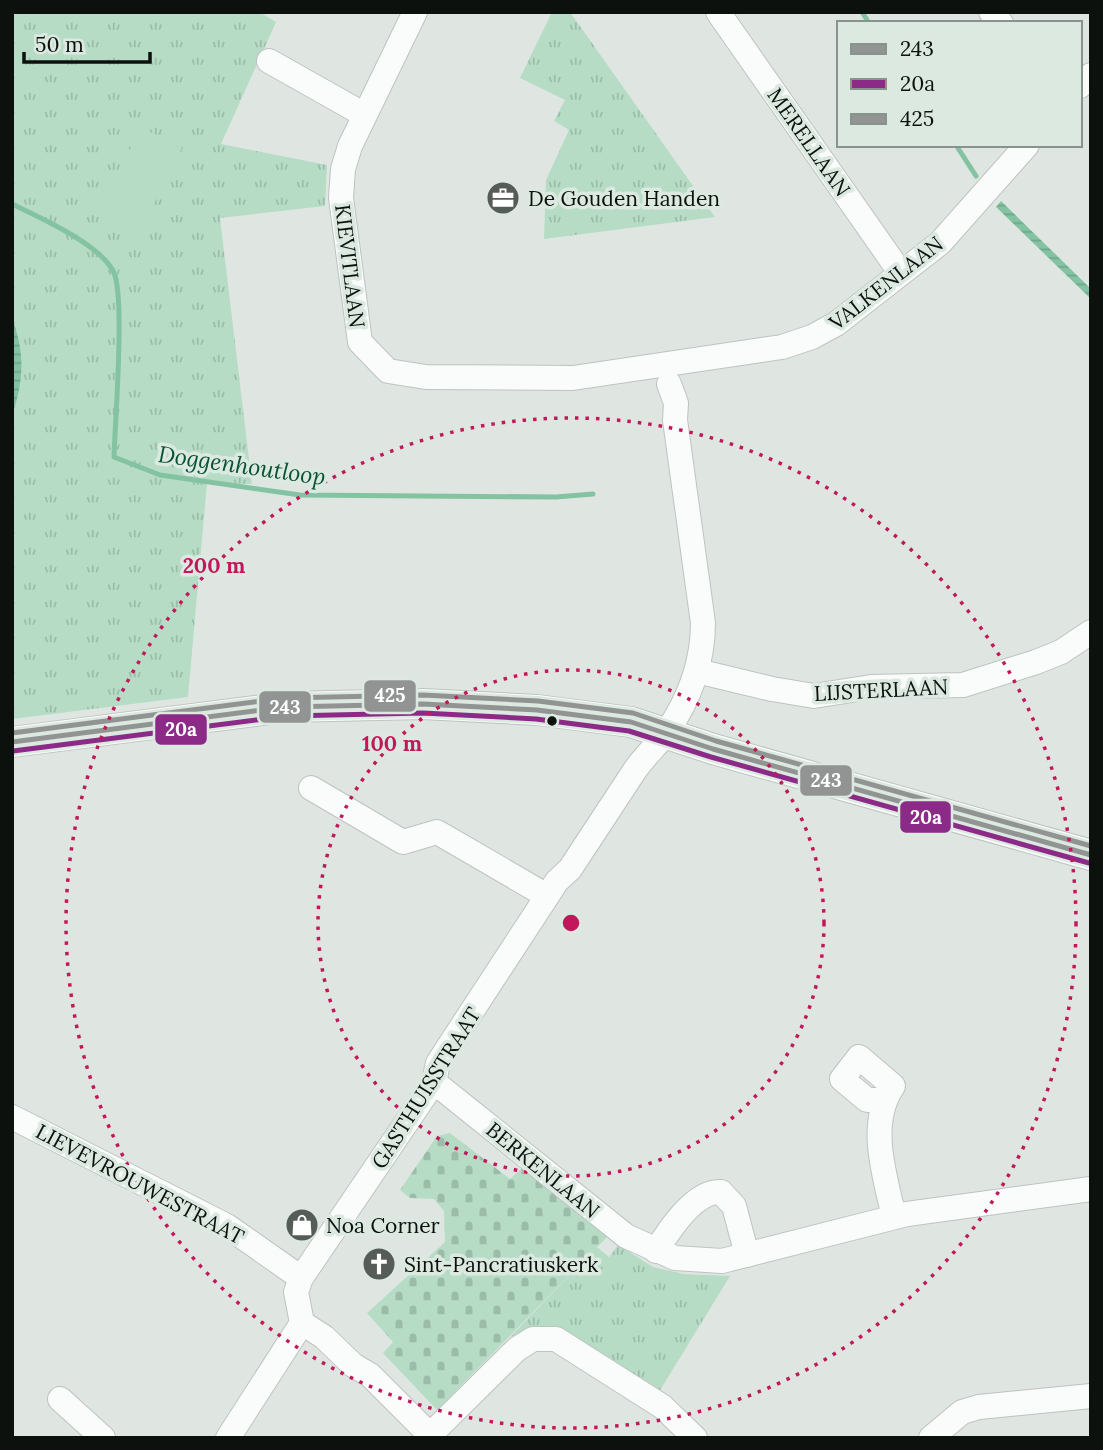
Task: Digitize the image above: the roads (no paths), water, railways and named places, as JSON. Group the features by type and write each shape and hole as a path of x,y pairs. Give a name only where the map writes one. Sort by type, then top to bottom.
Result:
{"main road":[{"path":"12,742 286,707 353,704 498,706 631,722 1091,855"}],"street":[{"name":"KIEVITLAAN","path":"415,12 363,114 343,169 342,218 360,342 388,371 426,377 573,378 668,374"},
{"name":"MERELLAAN","path":"718,12 901,272"},
{"path":"270,61 363,114"},
{"name":"VALKENLAAN","path":"668,374 782,348 813,337 836,324 940,243 1025,147"},
{"name":"GASTHUISSTRAAT","path":"301,1278 434,1083 438,1063 547,896 570,869 636,768 666,733 685,701 702,651 703,624 675,420 668,404 668,374"},
{"name":"LIJSTERLAAN","path":"697,671 814,696 880,686 963,685 1061,652 1091,632"},
{"path":"311,788 403,842 437,832 547,896"},
{"name":"BERKENLAAN","path":"434,1083 626,1236 675,1258 702,1262 722,1261 894,1217 1091,1189"},
{"path":"883,1100 879,1144 894,1217"},
{"name":"LIEVEVROUWESTRAAT","path":"12,1116 227,1226 301,1278"},
{"path":"656,1251 669,1230 705,1195 722,1192 734,1206 747,1255"},
{"path":"228,1438 302,1324 296,1293 301,1278"},
{"path":"302,1324 324,1337 353,1365 370,1375 432,1436 517,1349 533,1339 556,1339 663,1407 695,1438"},
{"path":"931,1438 948,1420 971,1409 1091,1396"},
{"path":"60,1399 103,1438"}],"waterway":[{"path":"862,12 868,21"},
{"path":"957,147 976,176"},
{"name":"Doggenhoutloop","path":"12,204 84,242 97,252 114,273 119,307 114,457 160,475 300,495 556,497 593,494"}],"place":[{"name":"De Gouden Handen","path":"503,198"},
{"name":"Noa Corner","path":"302,1225"},
{"name":"Sint-Pancratiuskerk","path":"379,1264"}]}
